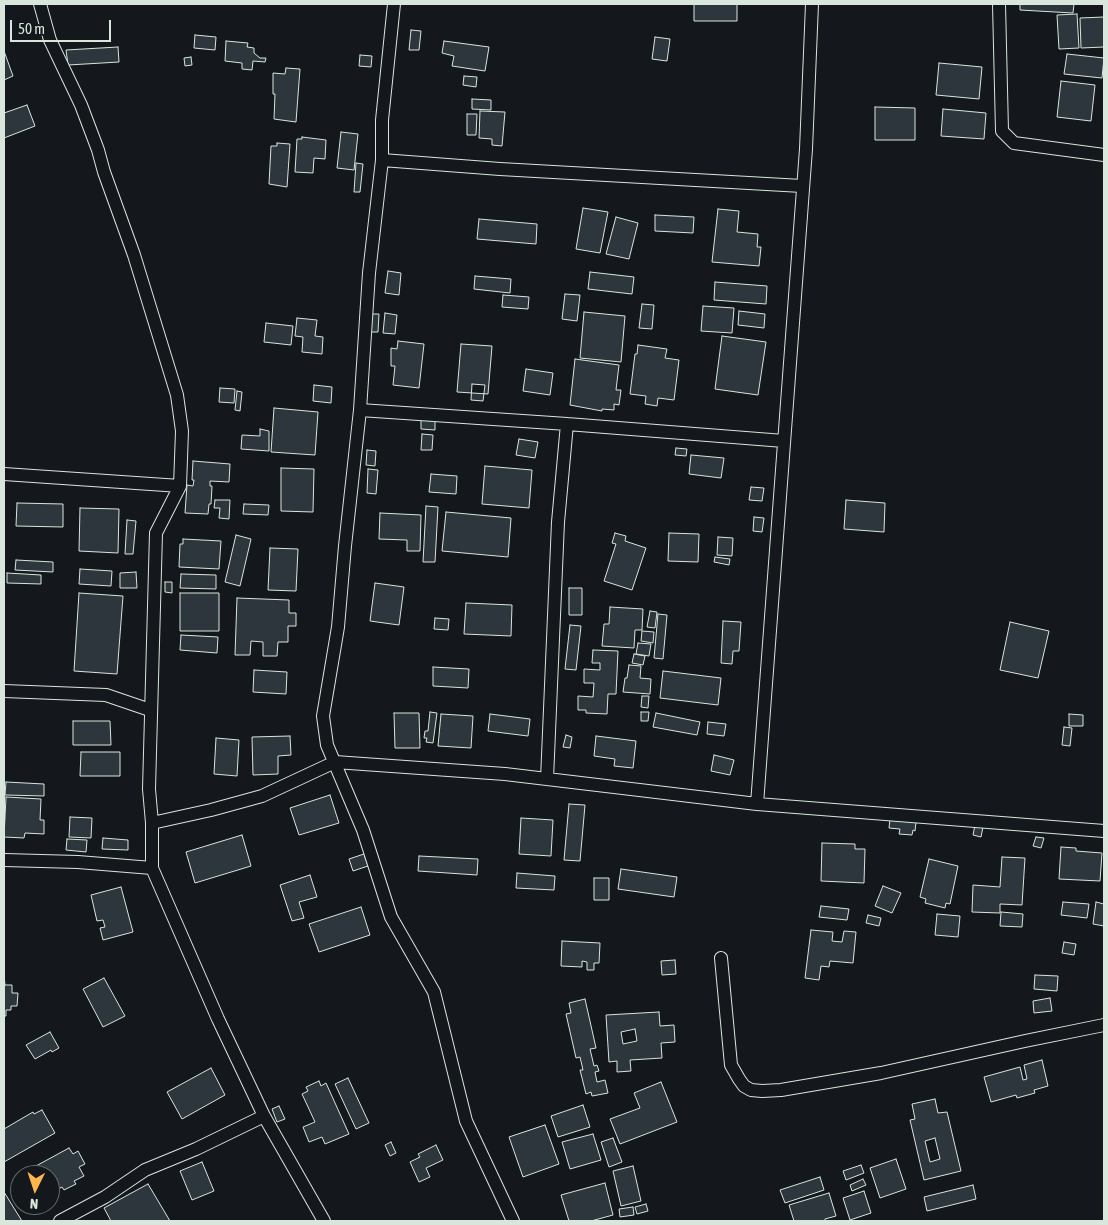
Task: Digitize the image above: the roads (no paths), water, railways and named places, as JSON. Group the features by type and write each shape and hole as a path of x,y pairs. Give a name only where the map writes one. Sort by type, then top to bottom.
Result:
{"street":[{"path":"40,4 50,40 81,105 98,150 154,316 177,395 182,431 180,486 156,533 149,789 152,824 152,868 218,1019 264,1116 324,1221"},
{"path":"394,4 382,120 382,160 369,273 360,410 344,546 338,628 323,716 327,745 363,830 391,917 434,992 466,1121 513,1221"},
{"path":"757,804 806,149 812,4"},
{"path":"999,4 1002,131 1014,143 1104,155"},
{"path":"382,160 500,169 802,186"},
{"path":"360,410 784,441"},
{"path":"547,780 558,522 567,424"},
{"path":"4,474 180,486"},
{"path":"4,691 106,694 150,710"},
{"path":"152,824 262,796 335,762 505,774 757,804 1104,831"},
{"path":"4,860 78,862 152,868"},
{"path":"721,958 731,1065 744,1086 751,1090 780,1090 881,1073 1025,1041 1104,1026"},
{"path":"60,1221 105,1197 145,1170 196,1149 264,1116"}]}
